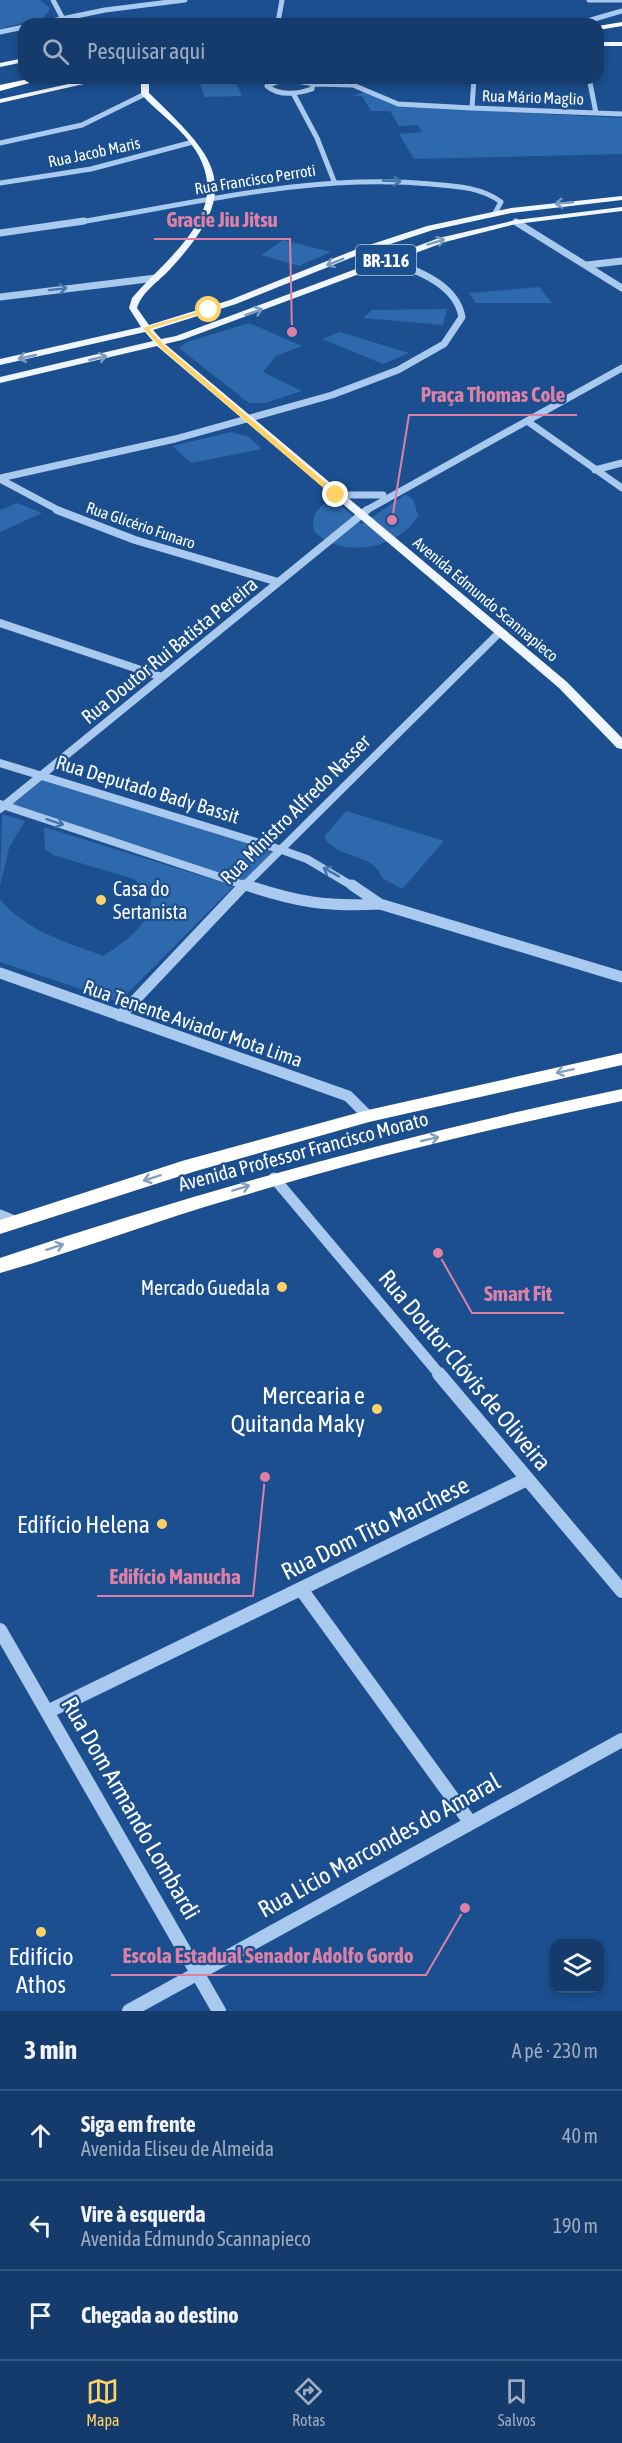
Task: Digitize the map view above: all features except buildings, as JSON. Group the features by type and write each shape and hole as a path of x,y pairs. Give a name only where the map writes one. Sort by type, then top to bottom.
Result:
{"highway":[{"path":"604,27 622,24"},
{"path":"604,33 622,30"},
{"path":"0,80 18,76"},
{"path":"0,88 18,84"},
{"name":"Avenida Professor Francisco Morato","path":"6,1222 189,1166 368,1116 622,1059"},
{"name":"Avenida Professor Francisco Morato","path":"0,1266 274,1178 367,1153 622,1095"}],"main road":[{"path":"604,44 622,44"},
{"path":"0,65 18,61"},
{"path":"0,101 78,84"},
{"path":"146,84 145,94 193,142 209,172 211,198 202,222 156,278"},
{"name":"BR-116","path":"0,362 146,328 250,296 402,237 495,213 552,204 622,198"},
{"name":"BR-116","path":"0,380 159,344 268,307 387,259 442,240 516,222 622,209"},
{"name":"Avenida Edmundo Scannapieco","path":"156,278 133,304 146,328 159,344 563,685 622,745"}],"street":[{"path":"53,0 62,18"},
{"path":"68,18 134,6 185,0"},
{"path":"279,18 282,0"},
{"path":"589,0 622,0"},
{"path":"599,18 622,11"},
{"path":"0,32 18,28"},
{"path":"269,84 267,86 277,92 293,93 308,91 312,89 313,84 359,86 398,104 472,108"},
{"name":"Rua Mário Maglio","path":"474,84 472,108 622,114"},
{"path":"590,84 596,113"},
{"path":"293,93 317,138 334,181"},
{"path":"0,143 82,125 145,94"},
{"name":"Rua Jacob Maris","path":"0,183 91,169 193,142"},
{"name":"Rua Francisco Perroti","path":"0,233 140,212 211,198 334,181 402,182 469,189 495,197 501,202 495,213"},
{"path":"516,222 622,288"},
{"path":"0,478 249,420 393,374 427,357 460,328 463,315 457,301 431,279 387,259"},
{"path":"587,265 622,261"},
{"path":"0,297 156,278"},
{"name":"Rua Doutor Rui Batista Pereira","path":"2,806 359,515 387,495 528,421 622,368"},
{"path":"528,421 622,488"},
{"path":"595,470 622,463"},
{"name":"Rua Glicério Funaro","path":"0,478 17,490 79,518 161,548 278,582"},
{"path":"336,495 387,495"},
{"path":"0,623 57,644 162,677"},
{"name":"Rua Ministro Alfredo Nasser","path":"120,1016 279,849 500,632"},
{"name":"Rua Deputado Bady Bassit","path":"0,763 279,849 326,870 380,904 622,977"},
{"name":"Rua Deputado Bady Bassit","path":"2,806 290,900 315,905 380,904"},
{"name":"Rua Tenente Aviador Mota Lima","path":"0,974 348,1096 368,1116"},
{"name":"Rua Doutor Clóvis de Oliveira","path":"274,1178 622,1591"},
{"name":"Rua Dom Tito Marchese","path":"47,1712 527,1479"},
{"path":"301,1589 470,1822"},
{"name":"Rua Dom Armando Lombardi","path":"0,1630 219,2011"},
{"name":"Rua Licio Marcondes do Amaral","path":"129,2011 622,1740"}],"shaded area":[{"path":"0,0 40,0 50,8 45,17 18,18 18,24 0,29"},
{"path":"200,84 237,84 242,96 205,97"},
{"path":"365,91 393,105 622,118 622,154 414,159 399,134 422,132 417,125 399,126 390,111 371,111 362,96 353,96"},
{"path":"283,240 331,252 299,266 261,255"},
{"path":"539,287 552,303 476,303 469,293"},
{"path":"447,309 443,325 363,318 372,310"},
{"path":"249,323 302,346 276,356 263,372 302,391 265,403 249,403 179,348 187,342"},
{"path":"340,332 409,353 383,364 322,339"},
{"path":"231,432 249,437 262,449 191,463 172,446"},
{"path":"406,494 414,501 418,516 398,536 384,543 354,548 339,546 325,540 314,531 315,515 332,498 362,524"},
{"path":"17,503 42,513 0,532 0,510"},
{"path":"42,775 279,849 246,885 5,805"},
{"path":"346,811 444,841 402,889 382,878 371,864 337,849 324,837"},
{"path":"2,814 25,821 9,848 0,886"},
{"path":"44,827 234,886 119,1002 0,962 0,899 10,910 34,927 104,956 137,930 148,914 151,893 134,879 53,855 45,849"}],"place":[{"name":"Gracie Jiu Jitsu","path":"292,332"},
{"name":"Praça Thomas Cole","path":"392,520"},
{"name":"Casa do Sertanista","path":"101,900"},
{"name":"Smart Fit","path":"438,1253"},
{"name":"Mercado Guedala","path":"282,1287"},
{"name":"Mercearia e Quitanda Maky","path":"377,1409"},
{"name":"Edifício Manucha","path":"265,1477"},
{"name":"Edifício Helena","path":"162,1524"},
{"name":"Escola Estadual Senador Adolfo Gordo","path":"465,1908"},
{"name":"Edifício Athos","path":"41,1932"}],"route":[{"path":"209,310 146,328 159,344 336,495"}]}
